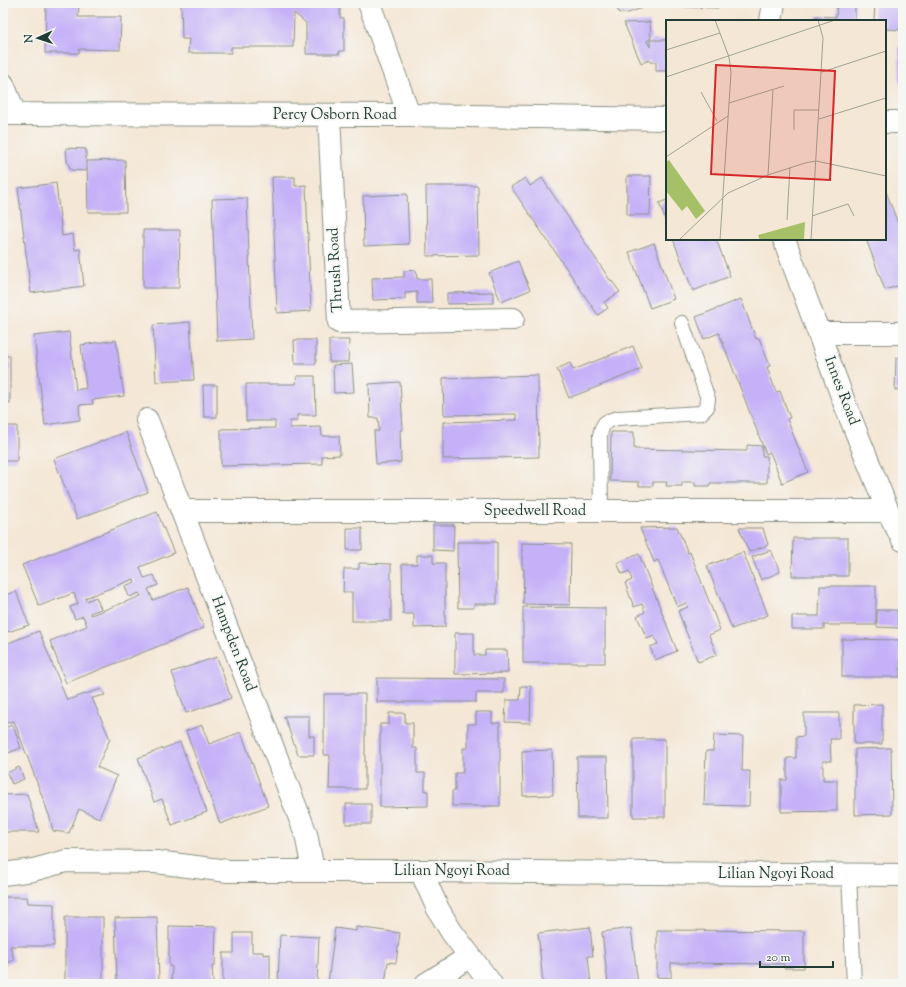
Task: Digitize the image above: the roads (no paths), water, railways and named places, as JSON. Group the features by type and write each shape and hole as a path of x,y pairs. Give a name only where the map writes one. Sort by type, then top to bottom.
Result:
{"street":[{"path":"369,3 409,115"},
{"path":"771,20 774,3"},
{"path":"3,84 9,114"},
{"name":"Percy Osborn Road","path":"9,114 409,115 666,119"},
{"name":"Thrush Road","path":"329,115 339,322 513,320"},
{"path":"886,122 903,122"},
{"name":"Innes Road","path":"784,240 846,407 888,511 903,540"},
{"path":"819,333 903,334"},
{"name":"Hampden Road","path":"147,420 306,834 313,870"},
{"name":"Speedwell Road","path":"182,511 888,511"},
{"name":"Lilian Ngoyi Road","path":"3,874 33,870 66,861 156,862 228,871 313,870 903,875"},
{"path":"421,871 438,908 451,931 491,984"},
{"path":"426,984 470,957"}],"lane":[{"path":"601,511 600,435 602,426 608,420 618,418 701,413 707,408 708,399 682,323"},
{"path":"849,874 854,984"}]}
